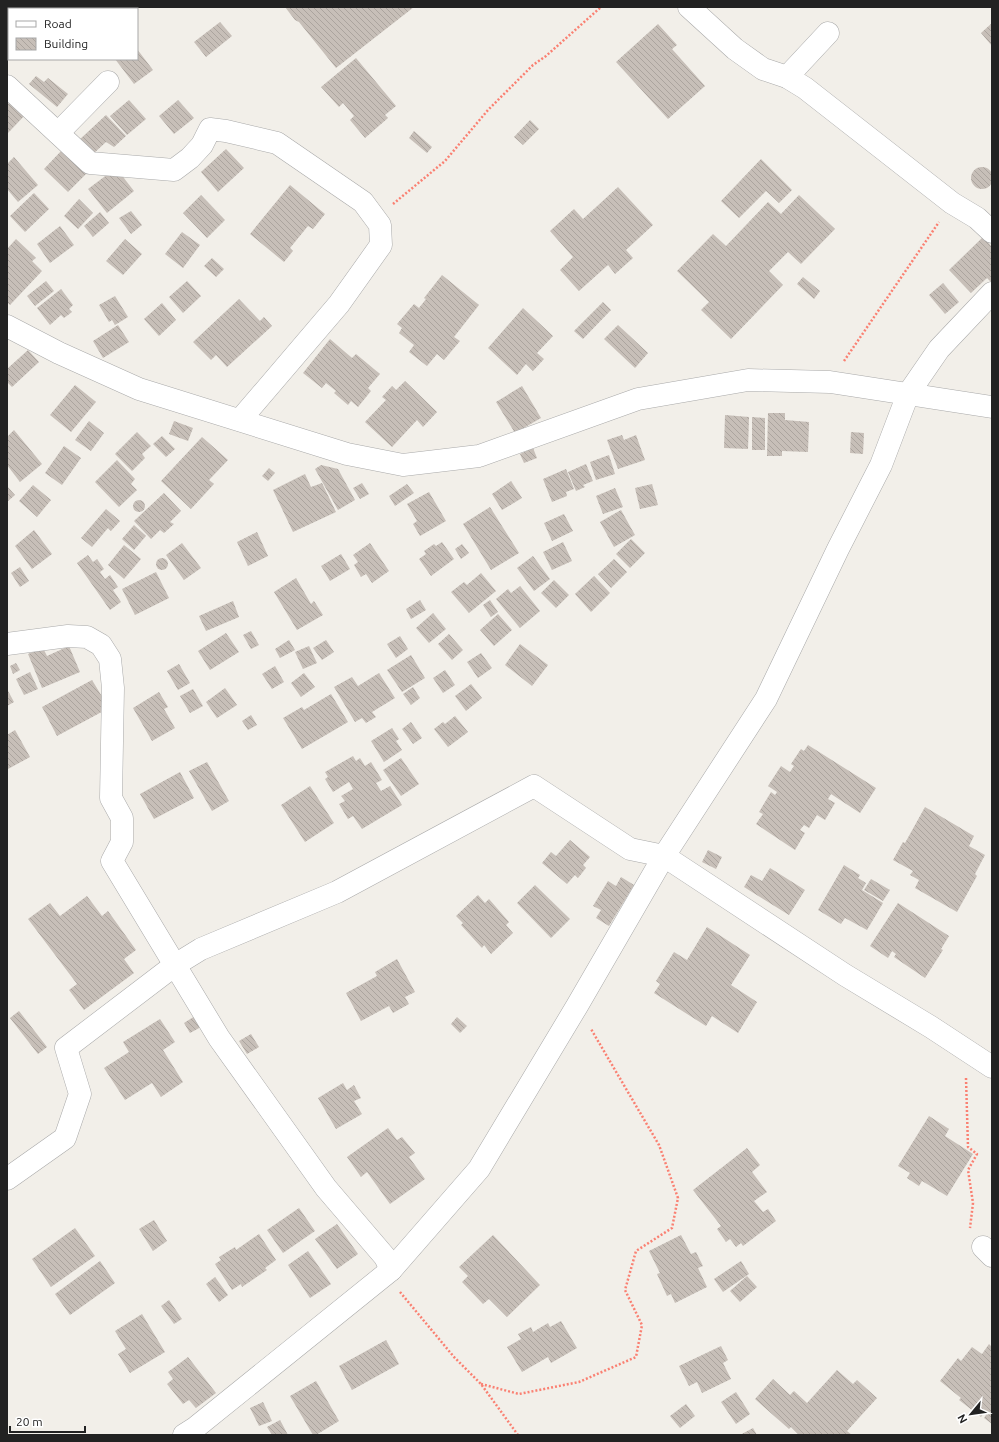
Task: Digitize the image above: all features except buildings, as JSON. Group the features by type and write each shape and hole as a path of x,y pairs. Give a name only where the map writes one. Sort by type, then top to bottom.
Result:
{"street":[{"path":"689,7 735,49 763,69 787,77 805,88 952,203 977,218 992,232"},
{"path":"787,77 828,32"},
{"path":"58,133 108,82"},
{"path":"7,86 90,163 174,170 190,158 202,145 210,129 226,131 277,143 363,202 376,219 380,225 381,245 339,304 240,420"},
{"path":"184,1435 201,1423 391,1270 479,1169 577,1006 664,856 766,699 835,556 881,466 908,394 939,349 992,293"},
{"path":"7,326 59,354 139,389 347,454 403,465 479,456 638,399 748,380 830,382 992,407"},
{"path":"7,644 68,636 87,638 100,645 110,659 113,688 111,798 122,818 122,842 112,862 219,1038 316,1175 385,1257 391,1270"},
{"path":"7,1178 65,1138 80,1094 66,1048 175,965 201,949 337,892 534,786 630,849 664,856 845,975 931,1027 992,1068"}],"path":[{"path":"376,219 445,162 488,110 533,65 546,56 601,7"},
{"path":"830,382 952,203"},
{"path":"481,1384 520,1394 579,1382 636,1357 642,1325 626,1290 636,1251 672,1228 678,1198 659,1145 577,1006"},
{"path":"966,1073 968,1147 977,1154 968,1170 973,1203 970,1232 988,1251"},
{"path":"391,1270 398,1290 454,1357 481,1384 518,1435"}]}
